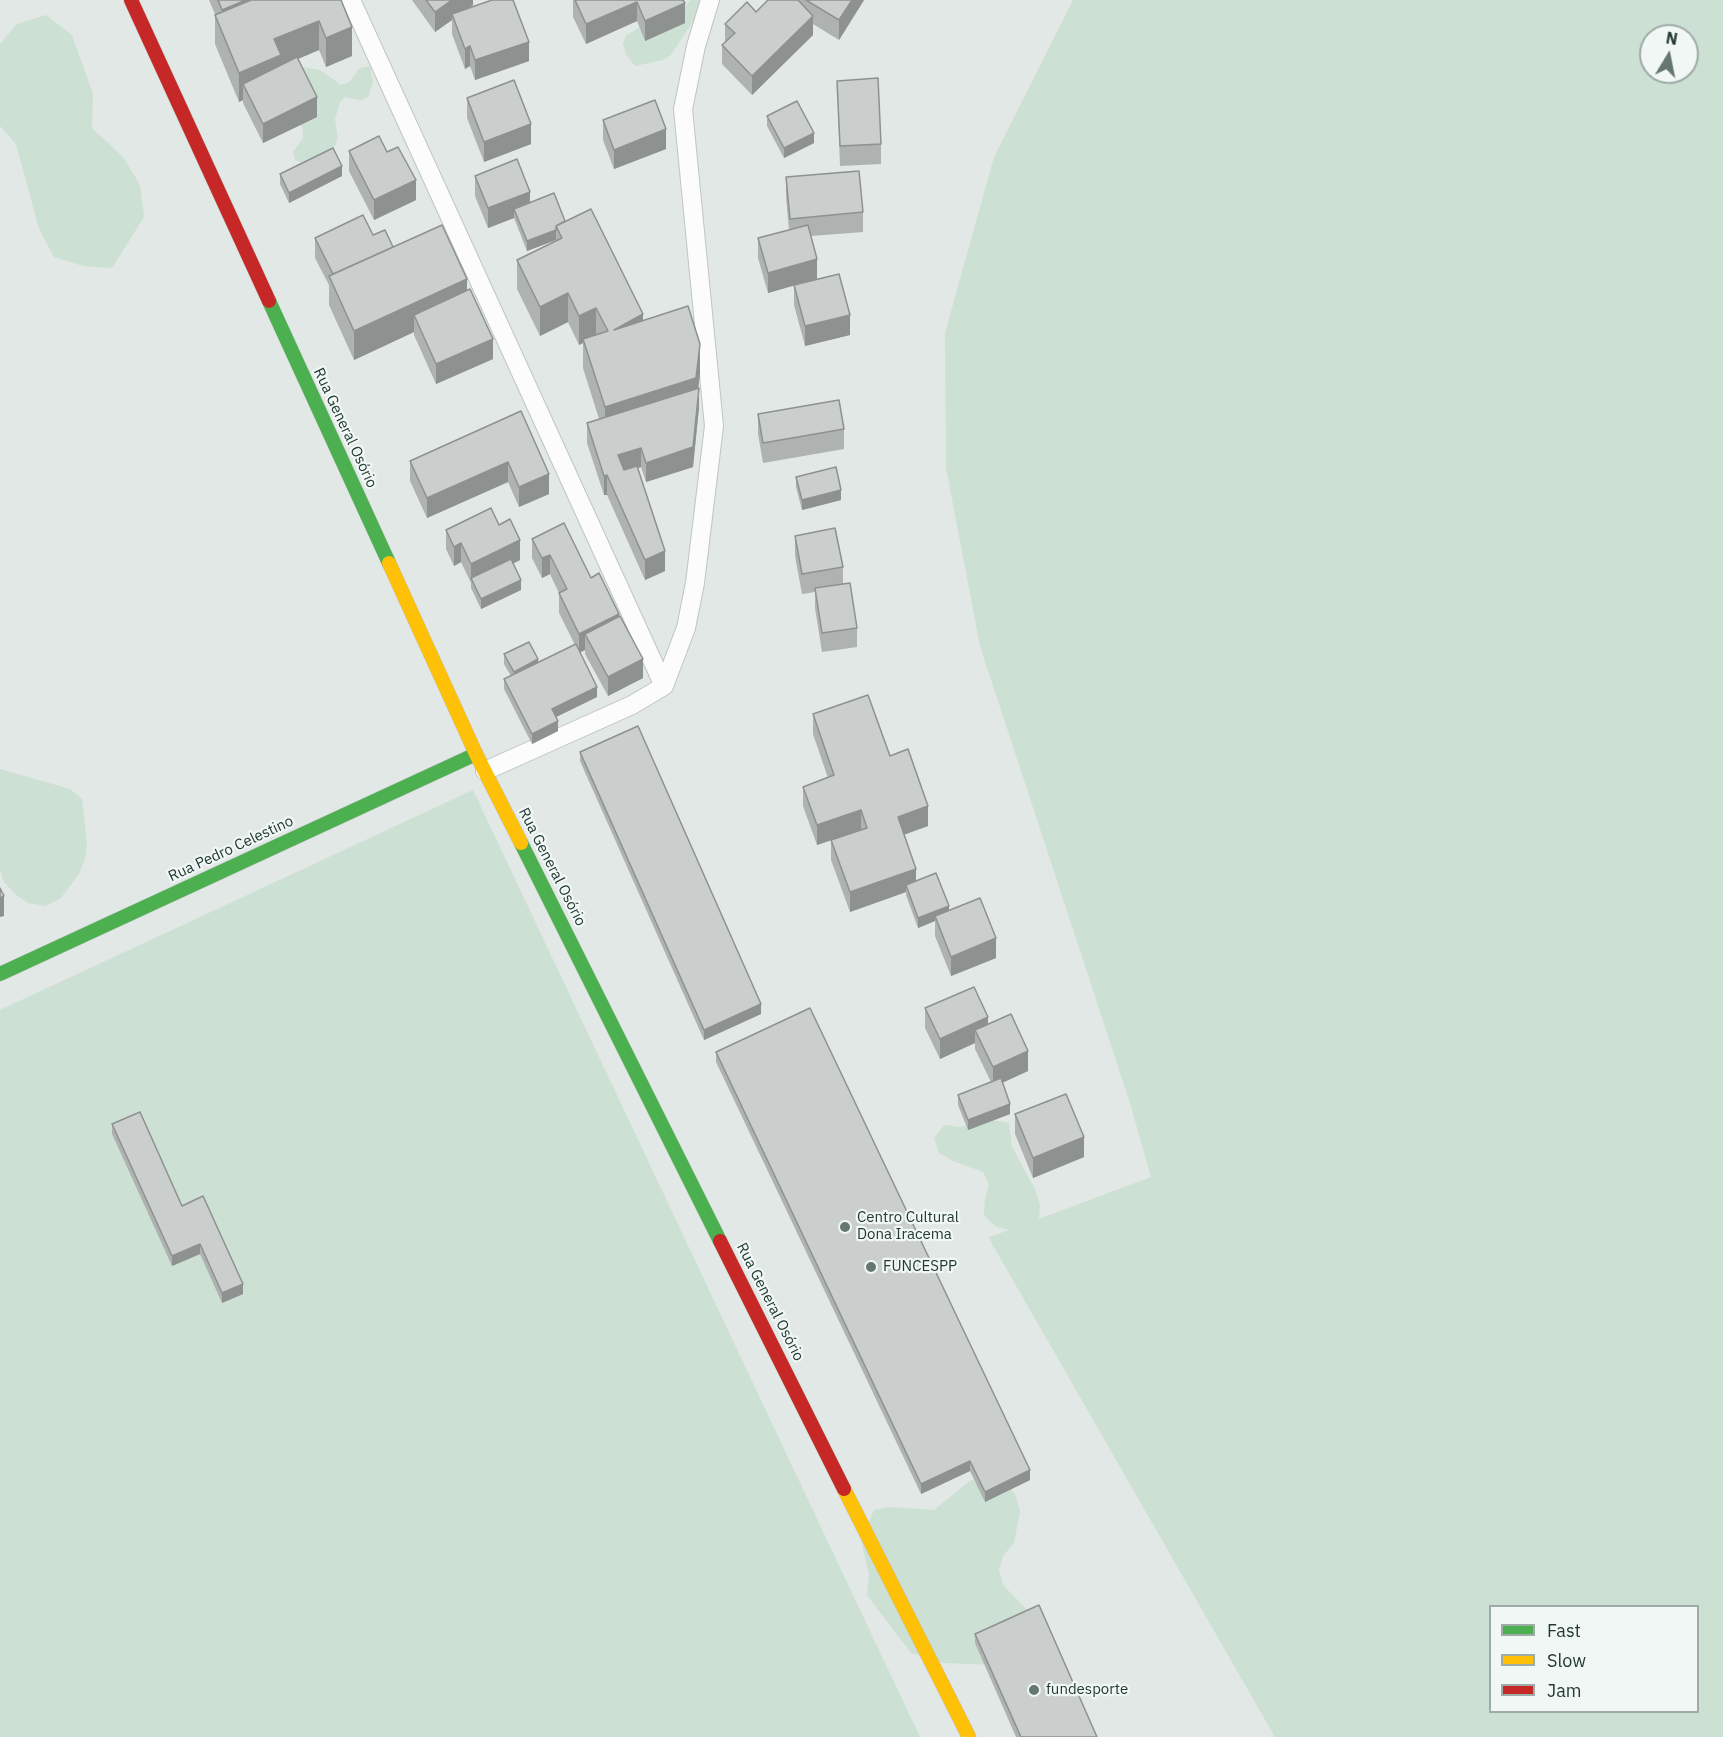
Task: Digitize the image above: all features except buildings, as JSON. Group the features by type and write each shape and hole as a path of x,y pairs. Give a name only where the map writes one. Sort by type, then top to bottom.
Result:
{"street":[{"name":"Rua General Osório","path":"131,0 476,754 969,1737"},
{"name":"Rua Pedro Celestino","path":"0,974 476,754"}],"lane":[{"path":"351,0 664,686"},
{"path":"485,771 632,705 664,686 686,628 695,583 714,426 683,109 696,46 710,0"}],"green space":[{"path":"691,0 714,0 701,9 671,55 663,60 635,66 626,54 623,44 626,36 641,26 674,16"},
{"path":"1073,0 1723,0 1723,1737 1275,1737 991,1242 989,1237 1009,1230 995,1226 984,1215 989,1184 983,1172 939,1153 934,1138 944,1125 960,1127 992,1120 1009,1123 1012,1147 1035,1189 1040,1205 1039,1219 1151,1177 1130,1103 980,646 946,468 945,333 994,157"},
{"path":"46,15 72,35 93,94 92,128 124,158 140,185 144,217 112,268 83,266 54,257 39,229 16,144 0,126 0,44 17,24"},
{"path":"370,66 373,82 368,97 361,100 345,97 340,102 335,119 338,138 330,153 303,163 295,160 293,152 303,138 298,115 297,74 303,67 320,70 341,85 349,82 360,68"},
{"path":"0,769 70,789 82,799 87,844 85,859 79,874 60,899 45,906 28,903 15,894 4,882 0,871"},
{"path":"473,790 920,1737 0,1737 0,1010"},
{"path":"986,1477 1005,1483 1015,1494 1020,1511 1014,1543 1003,1556 999,1570 1003,1585 1035,1618 997,1665 944,1663 911,1653 867,1595 869,1575 861,1540 874,1510 889,1507 934,1510 971,1480"}],"traffic: fast":[{"path":"269,301 389,563"},
{"path":"0,974 476,754"},
{"path":"521,843 720,1241"}],"traffic: slow":[{"path":"389,563 476,754 521,843"},
{"path":"844,1489 969,1737"}],"traffic: jam":[{"path":"131,0 269,301"},
{"path":"720,1241 844,1489"}],"place":[{"name":"Centro Cultural Dona Iracema","path":"845,1227"},
{"name":"FUNCESPP","path":"871,1267"},
{"name":"fundesporte","path":"1034,1690"}]}
